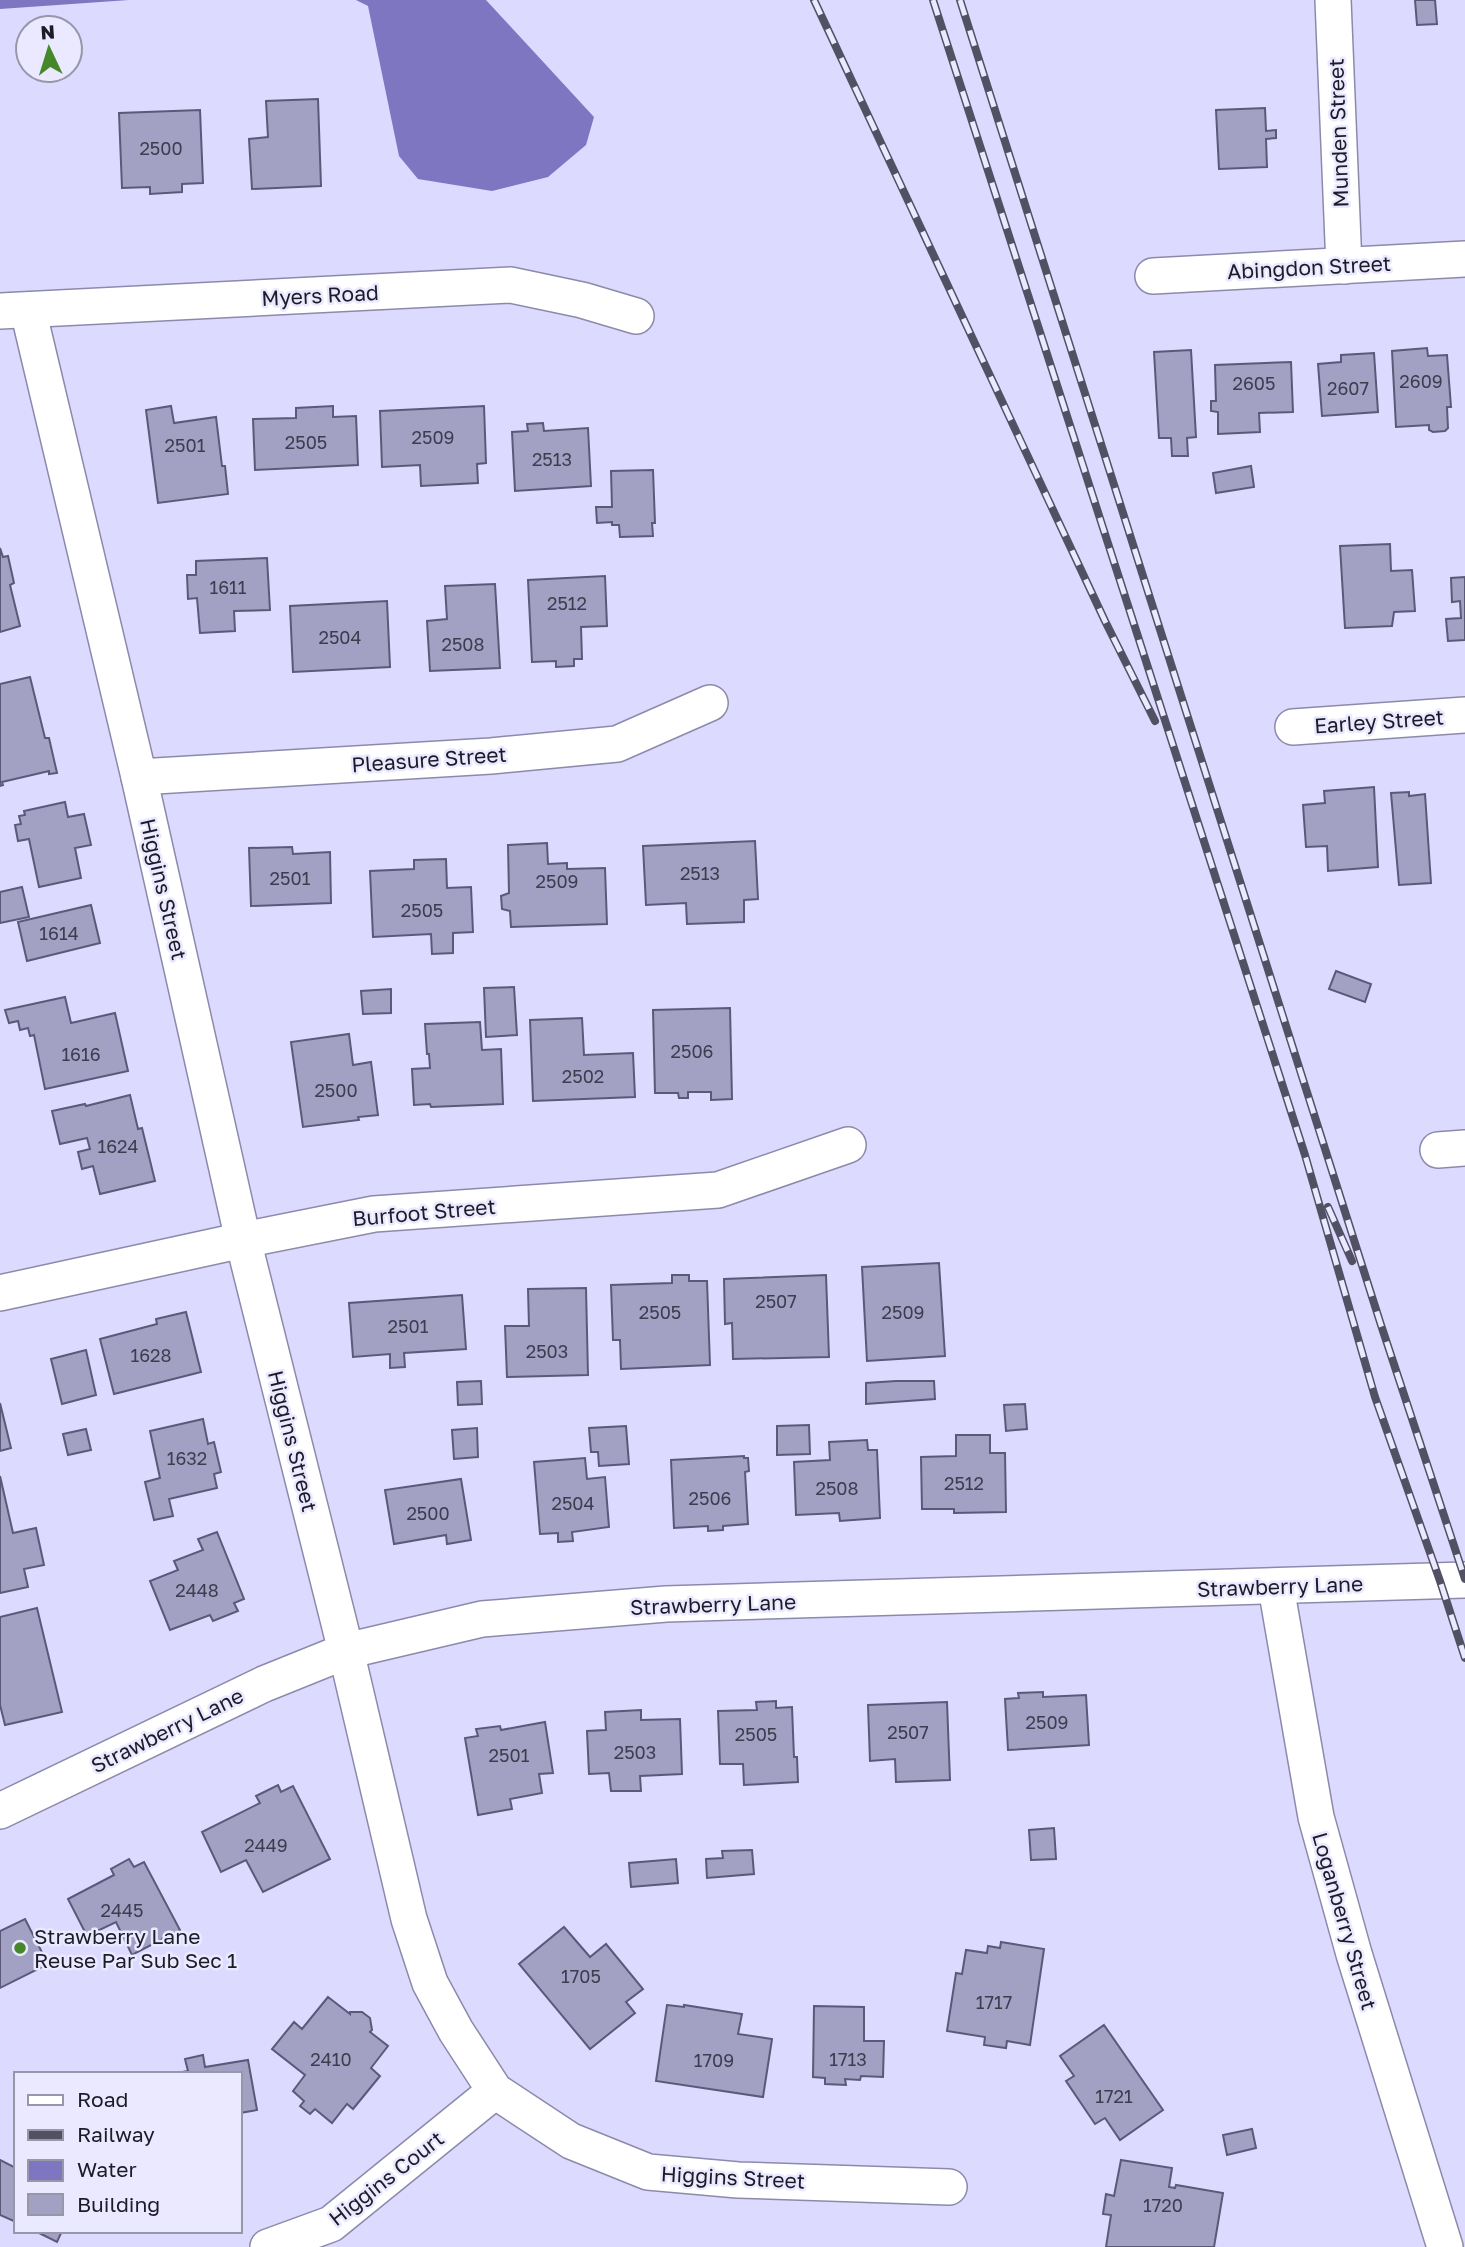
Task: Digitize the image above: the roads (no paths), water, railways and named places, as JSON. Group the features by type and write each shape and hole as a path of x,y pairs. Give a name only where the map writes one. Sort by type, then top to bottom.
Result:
{"street":[{"name":"Munden Street","path":"1333,0 1344,266"},
{"name":"Abingdon Street","path":"1153,276 1465,259"},
{"name":"Myers Road","path":"14,311 511,285 582,300 636,316"},
{"name":"Higgins Street","path":"14,311 139,777 243,1240 346,1651 409,1919 430,1983 456,2031 495,2091 571,2141 648,2172 738,2180 949,2187"},
{"name":"Pleasure Street","path":"139,777 491,756 617,744 710,703"},
{"name":"Earley Street","path":"1293,727 1465,715"},
{"name":"Burfoot Street","path":"0,1293 374,1214 718,1190 848,1145"},
{"name":"Strawberry Lane","path":"0,1811 264,1684 346,1651 482,1619 666,1604 1465,1580"},
{"name":"Loganberry Street","path":"1276,1587 1315,1817 1354,1954 1445,2247"},
{"name":"Higgins Court","path":"268,2247 331,2224 495,2091"}],"water":[{"path":"0,0 129,0 0,9"},
{"path":"356,0 486,0 594,117 586,145 548,177 492,191 418,179 399,156 368,6"}],"railway":[{"path":"814,0 1105,621 1155,721"},
{"path":"933,0 1305,1155 1375,1397 1465,1658"},
{"path":"960,0 1381,1325 1465,1579"},
{"path":"1328,1207 1352,1261"}],"place":[{"name":"Strawberry Lane Reuse Par Sub Sec 1","path":"20,1948"}]}
